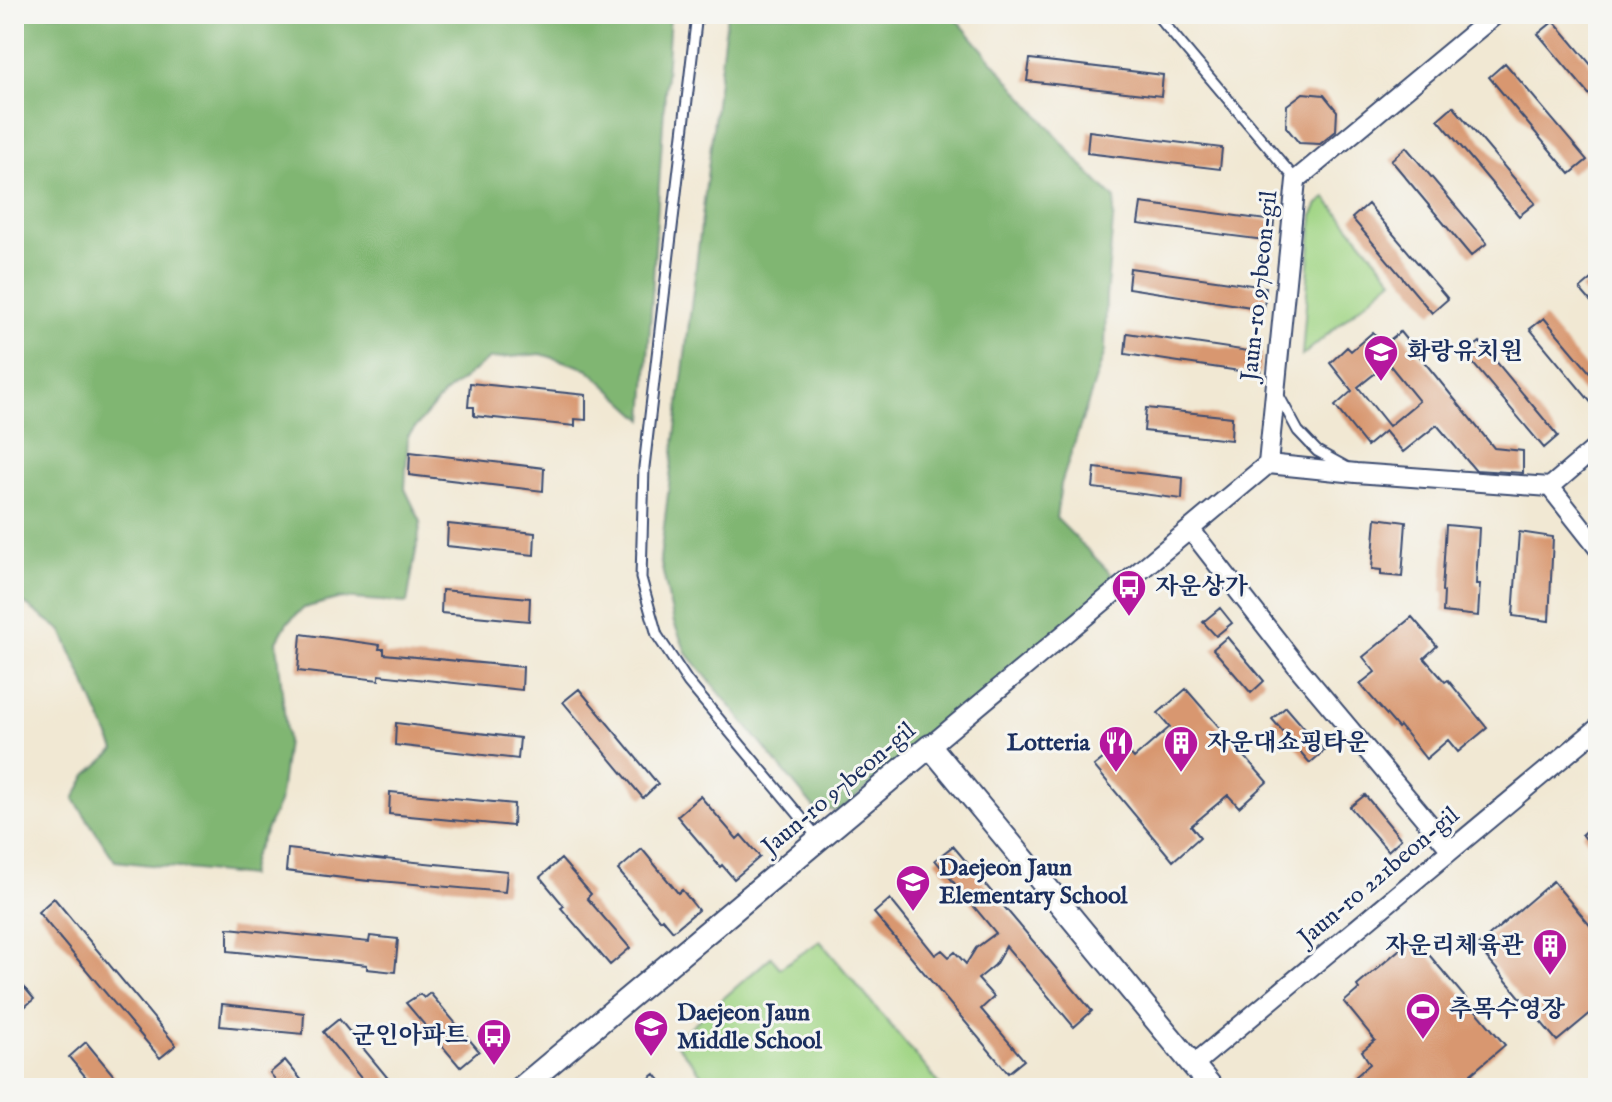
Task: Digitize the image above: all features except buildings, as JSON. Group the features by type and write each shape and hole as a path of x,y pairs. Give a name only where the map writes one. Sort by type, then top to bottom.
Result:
{"street":[{"name":"Jaun-ro 97beon-gil","path":"521,1088 1268,464 1296,180 1496,14"},
{"path":"1268,464 1550,487 1598,446"},
{"path":"1550,487 1598,548"},
{"path":"1190,529 1300,670 1451,850"},
{"name":"Jaun-ro 221beon-gil","path":"1193,1065 1598,728"},
{"path":"930,746 1212,1088"}],"lane":[{"path":"697,14 644,467 641,578 657,635 688,682 819,839"},
{"path":"1156,14 1296,180"},
{"path":"1276,390 1298,431 1317,451 1356,473"}],"green space":[{"path":"14,14 670,14 644,420 588,369 541,354 489,359 443,395 408,436 405,489 421,522 407,603 341,598 304,608 287,623 277,641 287,741 279,803 253,857 249,876 115,861 74,799 87,775 115,750 62,631 14,596"},
{"path":"727,14 952,14 1085,169 1115,199 1106,297 1105,351 1061,484 1056,518 1120,583 839,811 814,808 686,652 674,623 660,559"},
{"path":"1247,14 1378,16 1323,23 1250,18"},
{"path":"1326,198 1393,279 1302,356 1313,214 1318,204"},
{"path":"820,941 943,1088 713,1088 674,1041 771,957 780,968"}],"place":[{"name":"화랑유치원","path":"1381,383"},
{"name":"자운상가","path":"1129,618"},
{"name":"Lotteria","path":"1116,774"},
{"name":"자운대쇼핑타운","path":"1181,774"},
{"name":"Daejeon Jaun Elementary School","path":"913,913"},
{"name":"자운리체육관","path":"1550,977"},
{"name":"추목수영장","path":"1423,1041"},
{"name":"Daejeon Jaun Middle School","path":"651,1058"},
{"name":"군인아파트","path":"494,1067"}]}
